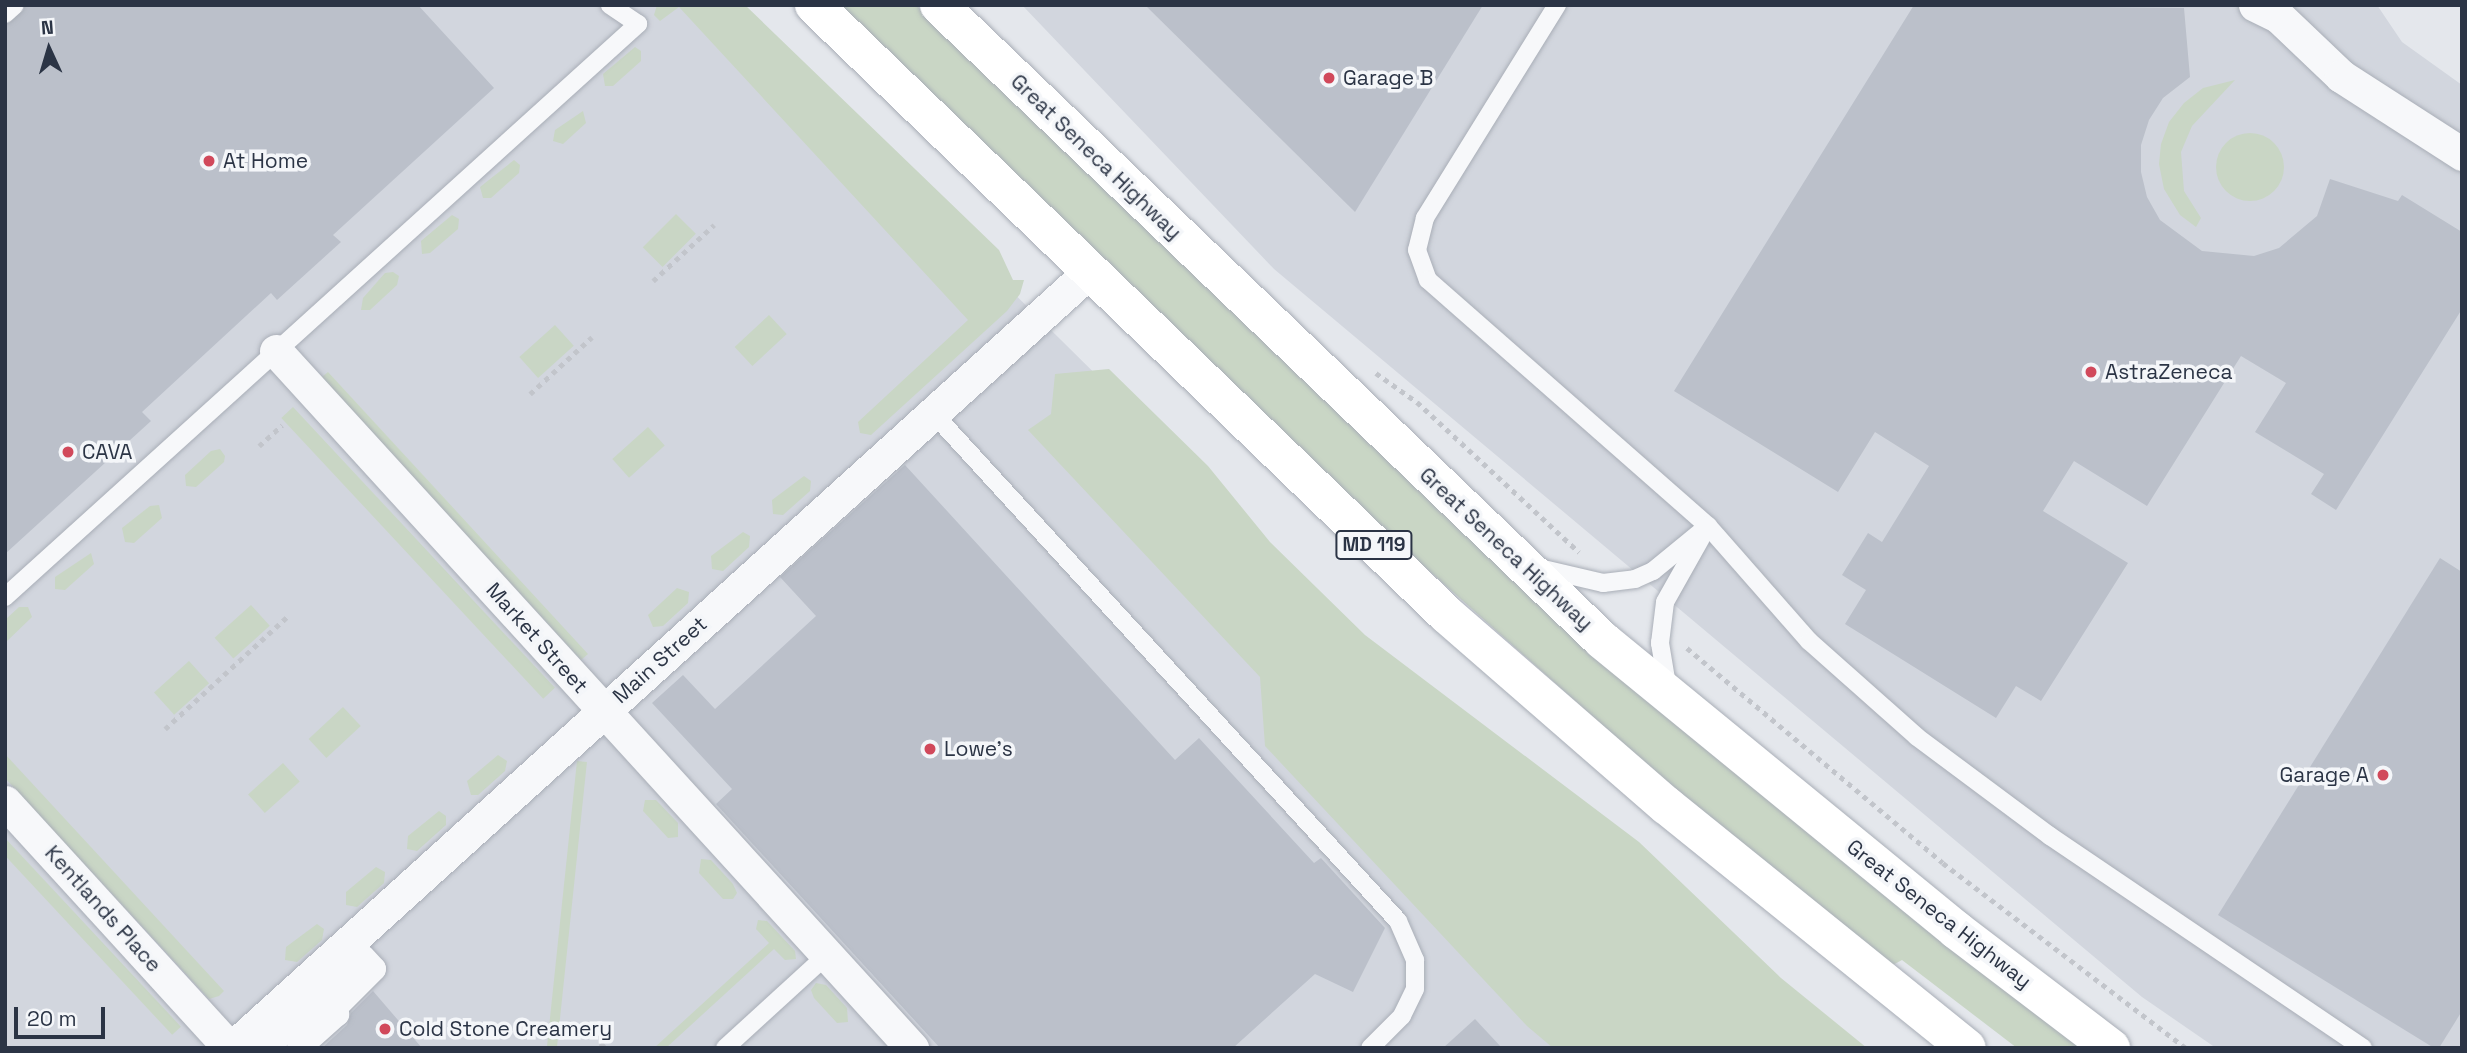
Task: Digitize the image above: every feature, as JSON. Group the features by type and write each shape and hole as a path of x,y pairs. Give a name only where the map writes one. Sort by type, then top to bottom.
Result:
{"main road":[{"name":"MD 119","path":"814,5 1088,273 1447,615 1667,807 1967,1048"},
{"name":"Great Seneca Highway","path":"939,5 1602,640 1956,930 2111,1048"}],"street":[{"path":"2270,9 2331,69 2462,154"},
{"name":"Main Street","path":"231,1048 1088,273"},
{"name":"Market Street","path":"276,351 912,1048"},
{"name":"Kentlands Place","path":"5,802 231,1048"},
{"path":"267,1048 363,957 374,969 333,1010 337,1014 299,1048"}],"lane":[{"path":"5,14 15,5"},
{"path":"5,597 638,24 610,5"},
{"path":"1556,5 1425,218 1417,243 1420,265 1440,293 1708,526 1809,641 1917,737 2050,836 2363,1048"},
{"path":"933,412 1398,921 1415,960 1415,989 1402,1016 1370,1048"},
{"path":"1520,562 1571,577 1623,582 1653,571 1708,526"},
{"path":"1670,696 1660,643 1665,602 1708,526"},
{"path":"725,1048 827,955"}],"path":[{"path":"653,281 715,225"},
{"path":"530,394 592,337"},
{"path":"1364,364 1417,402 1582,554"},
{"path":"259,446 282,425"},
{"path":"165,729 287,617"},
{"path":"1681,639 1688,650 1943,863 2186,1048"}],"shaded area":[{"path":"5,5 722,5 1239,516 1347,631 1863,1048 5,1048"},
{"path":"1022,5 2377,5 2402,42 2462,85 2462,1048 2216,1048 2142,997 1274,269"}],"green space":[{"path":"657,5 745,5 999,250 1013,280 1024,280 1020,294 1007,311 871,435 860,433 858,422 968,320 679,7 660,21 654,15"},
{"path":"839,5 916,5 1462,532 2081,1048 2017,1048 1902,960 1891,966 1647,765 1389,535"},
{"path":"635,47 641,51 641,61 613,86 605,86 603,74"},
{"path":"2235,80 2192,126 2181,152 2184,191 2201,218 2196,227 2180,215 2164,189 2159,164 2161,144 2169,122 2184,103 2203,88"},
{"path":"583,111 586,123 563,144 553,141 555,130"},
{"path":"2250,133 2263,136 2274,143 2281,154 2284,167 2281,180 2274,191 2263,198 2250,201 2237,198 2226,191 2219,180 2216,167 2219,154 2226,143 2237,136"},
{"path":"514,160 520,165 519,173 491,198 483,198 480,187"},
{"path":"676,214 696,234 663,267 643,247"},
{"path":"452,215 459,219 458,229 430,253 422,254 421,241"},
{"path":"393,272 399,276 397,285 370,310 361,310 363,298 385,273"},
{"path":"769,315 787,334 752,366 735,347"},
{"path":"555,325 574,346 538,378 519,357"},
{"path":"1109,369 1208,466 1270,542 1365,635 1639,842 1781,978 1867,1048 1553,1048 1527,1026 1265,746 1260,677 1028,430 1051,414 1055,374"},
{"path":"328,372 588,654 581,660 322,377"},
{"path":"293,407 555,688 543,699 281,418"},
{"path":"648,427 665,446 629,478 612,459"},
{"path":"220,449 225,456 224,462 196,487 186,486 185,475 211,451"},
{"path":"804,476 811,481 810,491 783,515 773,514 772,500"},
{"path":"159,505 162,518 134,543 125,542 122,528 150,506"},
{"path":"743,532 750,536 749,547 723,571 712,569 711,556"},
{"path":"91,553 94,564 65,590 55,589 55,577"},
{"path":"677,588 689,592 688,603 663,626 653,627 648,615"},
{"path":"251,605 270,626 233,659 215,638"},
{"path":"19,607 28,607 32,617 5,643 5,620"},
{"path":"189,661 209,683 174,715 154,692"},
{"path":"343,707 361,726 326,758 309,739"},
{"path":"5,754 224,991 219,996 209,999 5,778"},
{"path":"498,755 507,761 505,771 478,795 471,795 467,781"},
{"path":"577,761 587,762 557,1048 547,1048"},
{"path":"283,763 300,782 265,813 248,794"},
{"path":"645,800 656,800 678,823 678,837 668,838 643,811"},
{"path":"439,811 446,816 446,825 417,851 407,849 408,836"},
{"path":"5,838 181,1027 172,1035 5,856"},
{"path":"701,859 711,860 733,884 737,893 733,899 723,899 699,873"},
{"path":"376,867 385,872 384,883 357,907 346,905 346,892"},
{"path":"758,920 767,921 795,951 796,959 785,960 774,949 666,1048 654,1048 769,943 756,929"},
{"path":"317,924 324,929 322,940 297,962 285,960 286,947"},
{"path":"816,983 826,985 847,1008 848,1022 837,1023 814,998 811,990"}],"building":[{"name":"At Home","path":"26,5 418,5 494,88 333,235 341,242 277,300 271,293 142,412 151,421 5,554 5,25"},
{"name":"Garage B","path":"1145,5 1483,5 1355,212"},
{"name":"AstraZeneca","path":"1914,5 2184,8 2190,77 2163,98 2149,120 2141,145 2141,172 2147,197 2160,220 2202,251 2254,256 2279,248 2317,216 2330,179 2398,201 2402,195 2462,232 2462,309 2336,510 2311,494 2324,474 2255,432 2286,383 2241,356 2147,506 2074,461 2043,511 2128,563 2041,701 2016,686 1996,718 1845,624 1866,590 1842,575 1868,533 1882,542 1929,466 1875,432 1838,492 1674,391"},
{"name":"Lowe's","path":"905,465 1175,760 1199,738 1314,863 1321,858 1385,928 1353,992 1315,974 1233,1048 940,1048 716,804 732,789 652,703 683,675 715,709 816,616 780,577"},
{"name":"Garage A","path":"2440,558 2462,572 2462,1011 2439,1048 2434,1048 2218,915"},
{"path":"373,991 422,1048 322,1048 347,1025 351,1013"},
{"path":"1475,1019 1502,1048 1443,1048"}],"place":[{"name":"Garage B","path":"1329,78"},
{"name":"At Home","path":"209,161"},
{"name":"AstraZeneca","path":"2091,372"},
{"name":"CAVA","path":"68,452"},
{"name":"Lowe's","path":"930,749"},
{"name":"Garage A","path":"2383,775"},
{"name":"Cold Stone Creamery","path":"385,1029"}]}
